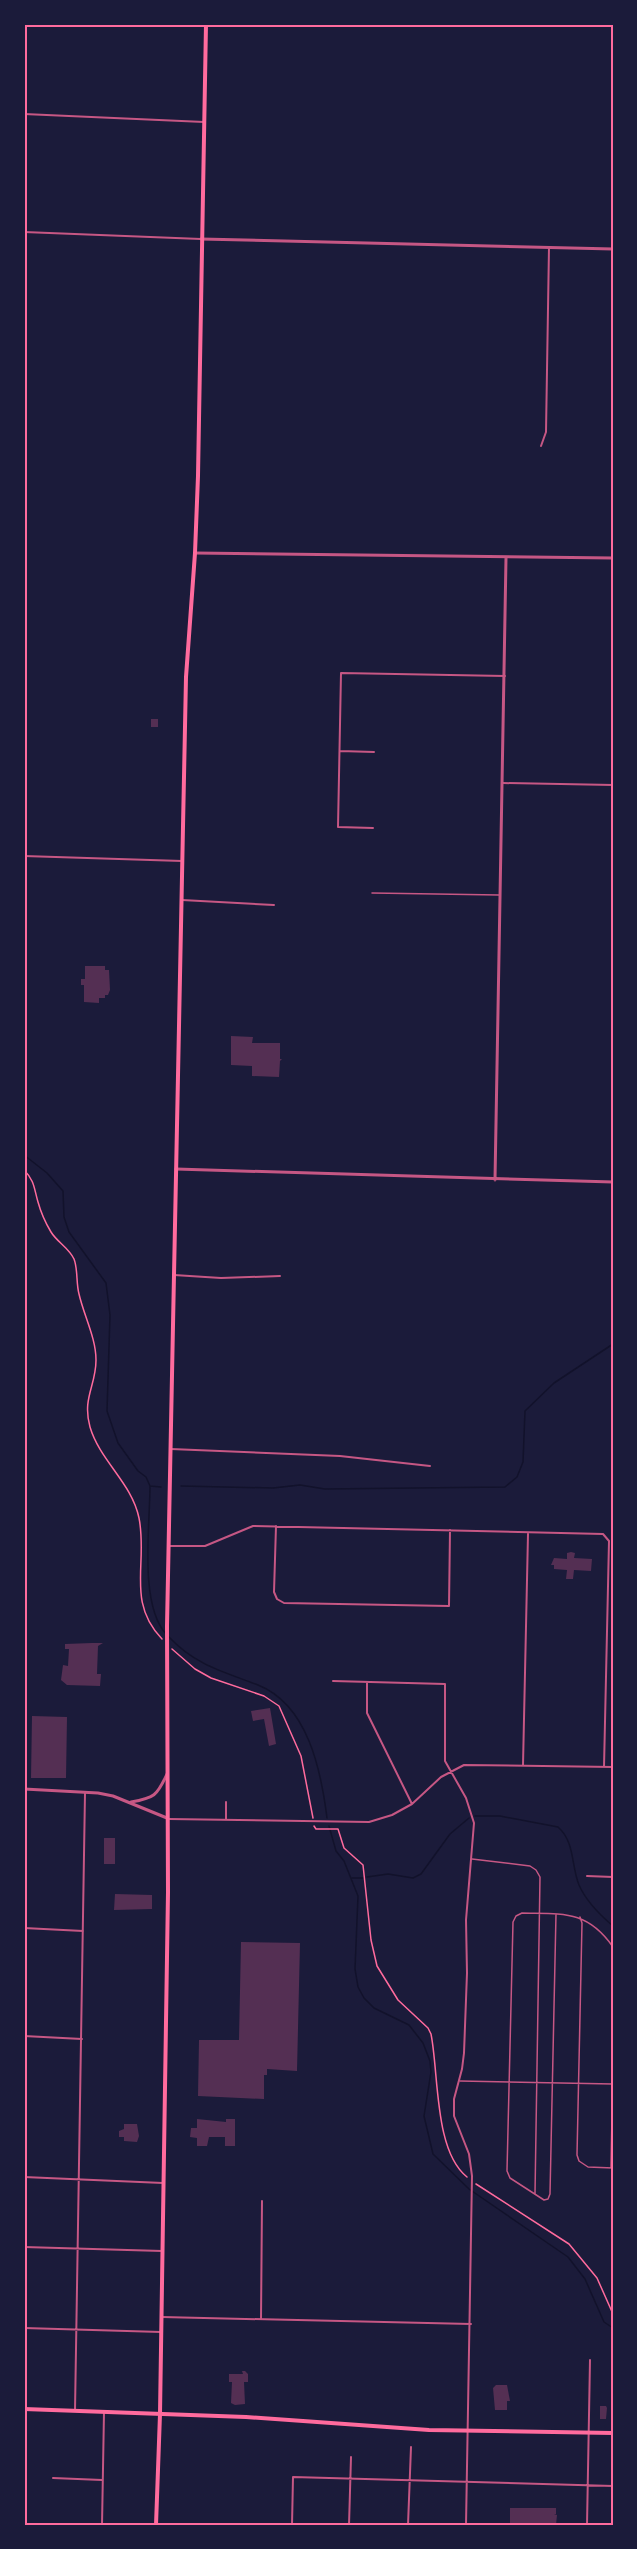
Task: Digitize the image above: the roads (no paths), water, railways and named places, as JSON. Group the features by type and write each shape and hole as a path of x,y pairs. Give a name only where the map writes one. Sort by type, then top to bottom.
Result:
{"main road":[{"path":"156,2525 162,2317 169,1819 167,1626 182,861 186,677 195,553 206,24"},
{"path":"24,2409 468,2431 613,2433"}],"street":[{"path":"24,114 204,122"},
{"path":"24,232 201,239 613,249"},
{"path":"541,447 546,432 549,247"},
{"path":"195,553 613,558"},
{"path":"495,1180 506,558"},
{"path":"373,828 338,827 341,673 505,676"},
{"path":"340,751 374,752"},
{"path":"503,783 613,785"},
{"path":"24,856 182,861"},
{"path":"182,900 274,905"},
{"path":"176,1169 613,1182"},
{"path":"174,1275 220,1278 280,1276"},
{"path":"171,1449 340,1456 430,1466"},
{"path":"169,1546 205,1546 245,1528 276,1526 603,1534 607,1536 609,1541 604,1767"},
{"path":"276,1526 274,1592 277,1599 284,1603 449,1606 450,1530"},
{"path":"523,1765 528,1533"},
{"path":"607,1617 613,1618"},
{"path":"333,1682 445,1684 445,1761 466,1798 474,1823 466,1920 464,2053 453,2099 454,2116 469,2154 472,2176 466,2525"},
{"path":"367,1682 367,1713 412,1804"},
{"path":"606,1696 613,1696"},
{"path":"24,1855 25,1789 85,1791 113,1796 169,1819 369,1822 392,1815 412,1804 450,1770 473,1763 613,1767"},
{"path":"130,1802 154,1796 159,1791 168,1770"},
{"path":"75,2411 85,1791"},
{"path":"226,1802 226,1820"},
{"path":"587,1876 613,1876"},
{"path":"24,1928 83,1931"},
{"path":"24,2036 82,2038"},
{"path":"24,2177 164,2182"},
{"path":"261,2319 262,2201"},
{"path":"24,2247 162,2251"},
{"path":"162,2317 471,2324"},
{"path":"24,2328 161,2331"},
{"path":"587,2525 590,2360"},
{"path":"102,2525 104,2412"},
{"path":"408,2525 411,2447"},
{"path":"349,2525 351,2457"},
{"path":"292,2525 293,2477 467,2484 613,2486"},
{"path":"53,2478 102,2480"}],"lane":[{"path":"372,892 500,895"},
{"path":"472,1859 530,1866 540,1877 535,2194"},
{"path":"556,1914 550,2194 548,2199 544,2200 510,2178 507,2171 513,1922 516,1916 522,1913 556,1914 580,1917 593,1924 613,1947"},
{"path":"580,1917 582,1923 579,2161 588,2167 612,2168 613,2061"},
{"path":"459,2080 613,2084"}],"waterway":[{"path":"24,1155 47,1173 63,1191 64,1217 69,1232 106,1283 110,1315 107,1411 118,1443 138,1471 146,1477 150,1486 149,1585 152,1604 166,1634"},
{"path":"181,1486 273,1488 300,1485 325,1489 505,1487 517,1477 523,1462 525,1411 554,1383 613,1344"},
{"path":"150,1486 161,1487"},
{"path":"169,1637 200,1661 258,1685 275,1694 289,1707 300,1723 316,1760 327,1818"},
{"path":"475,1816 500,1816 558,1827 570,1847 576,1877 585,1897 613,1926"},
{"path":"367,1877 388,1874 413,1878 421,1874 450,1834 469,1818"},
{"path":"329,1826 336,1851 344,1861 358,1896 355,1969 358,1987 364,1998 374,2008 409,2025 423,2043 430,2061 431,2072 424,2116 433,2154 469,2189 568,2257 585,2279 604,2322 613,2328"},
{"path":"352,1878 363,1878"}]}
